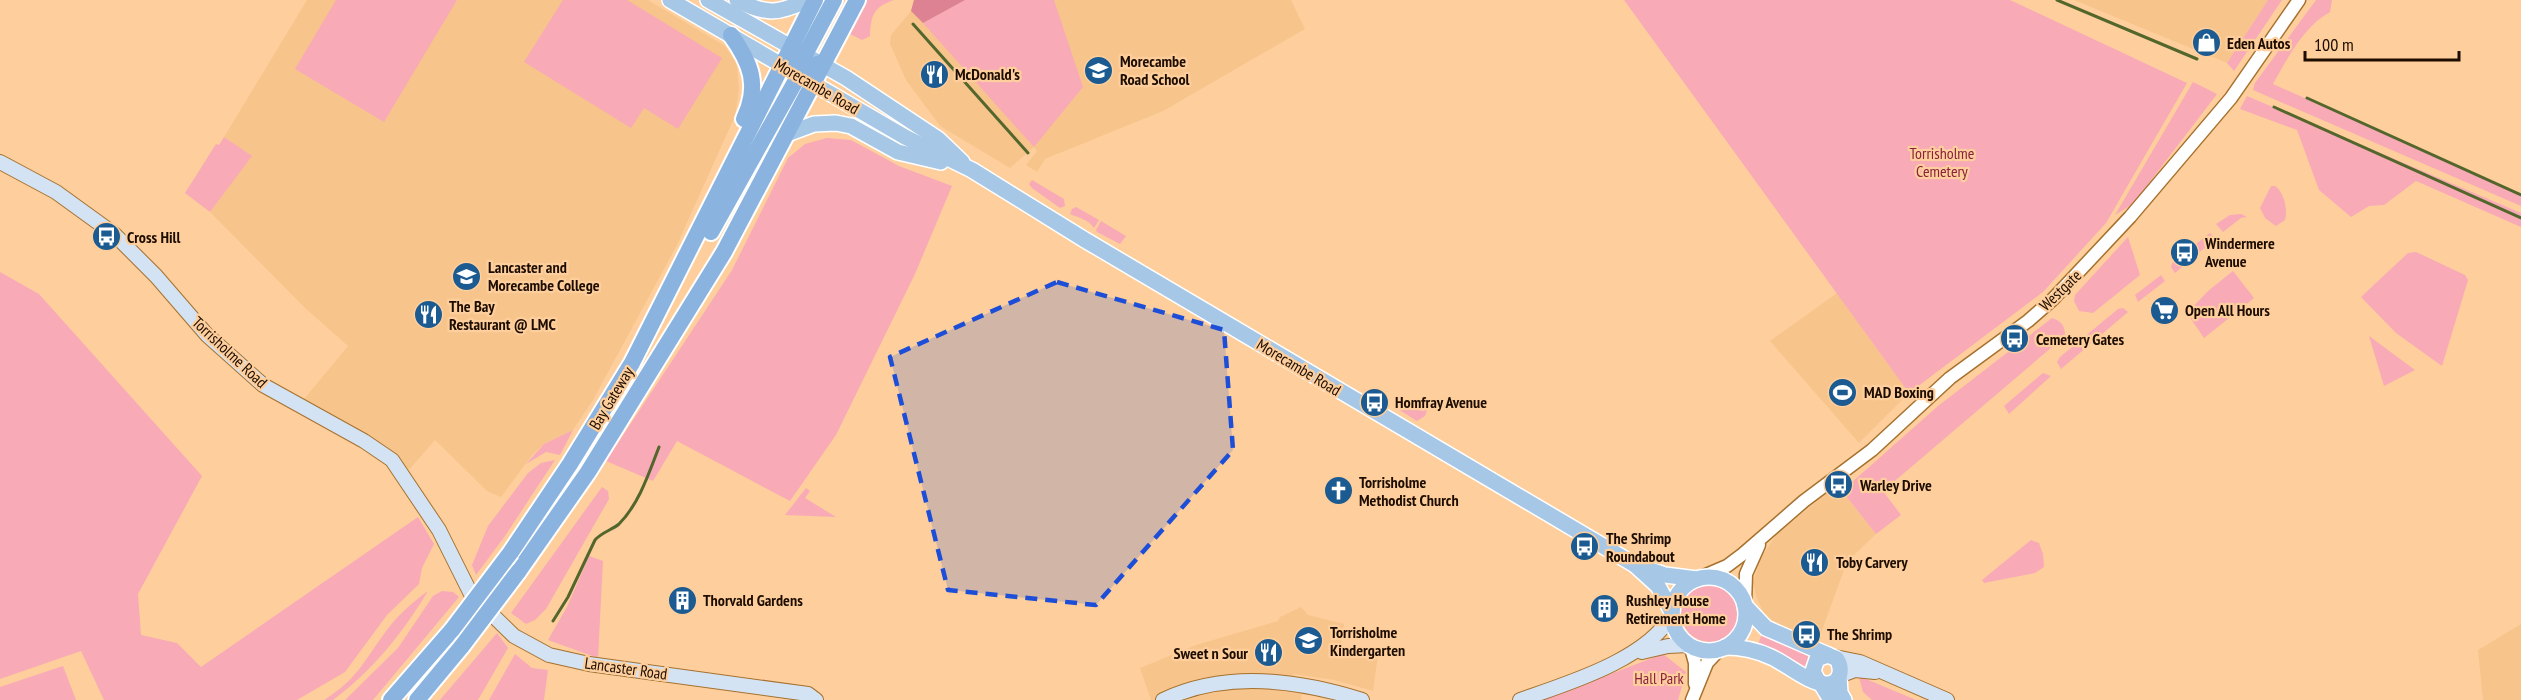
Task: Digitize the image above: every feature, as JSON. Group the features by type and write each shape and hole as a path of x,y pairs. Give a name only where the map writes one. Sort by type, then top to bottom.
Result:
{"highway":[{"path":"810,57 815,0"},
{"path":"795,72 795,67 810,57 834,0"},
{"path":"669,291 691,271 795,72 857,0"},
{"path":"721,187 726,157 750,106 753,93 748,66 731,35"},
{"name":"Bay Gateway","path":"417,700 462,646 518,572 588,472 724,252 787,134 795,72"},
{"name":"Bay Gateway","path":"392,700 452,630 511,552 615,393 721,187 795,72"}],"main road":[{"name":"Morecambe Road","path":"670,0 921,146 961,165 1635,565 1658,586 1672,613"},
{"name":"Morecambe Road","path":"708,0 810,57 938,139 954,152 961,165"},
{"path":"737,0 754,9 769,12 780,12 807,0"},
{"path":"787,134 814,124 836,123 851,126 898,152 930,161 961,165"},
{"name":"Torrisholme Road","path":"0,162 56,192 114,234 156,276 207,336 263,385 364,441 392,460 435,524 464,580"},
{"name":"Morecambe Road","path":"1635,565 1665,575 1698,578"},
{"path":"1626,657 1657,637 1672,613 1680,591 1698,578 1713,577 1734,586 1745,605 1766,628 1837,659 1840,665 1840,693 1844,700"},
{"name":"Lancaster Road","path":"464,580 471,594 514,636 549,655 808,694 816,700"},
{"path":"1722,648 1733,642 1744,627 1745,605"},
{"path":"1672,613 1677,632 1689,645"},
{"path":"1520,700 1562,685 1626,657 1657,648 1689,645 1708,651 1722,648 1744,648 1762,653 1803,676 1831,683 1855,670 1883,673"},
{"path":"1831,700 1814,675 1814,665 1817,659 1829,656 1855,660 1947,700"},
{"path":"1163,700 1199,687 1233,682 1281,681 1326,689 1362,700"}],"street":[{"name":"Westgate","path":"1698,578 1727,566 1872,450 1950,378 2028,321 2053,299 2130,217 2231,98 2299,0"},
{"name":"Westgate","path":"1745,605 1747,569 1756,549 1770,530"},
{"path":"1689,645 1695,663 1693,695"},
{"path":"1693,695 1707,663 1722,648"}],"highlighted area":[{"path":"1057,282 1224,330 1233,450 1096,605 948,590 890,357"}],"shaded area":[{"name":"Lancaster and Morecambe College","path":"307,0 648,0 725,46 737,64 739,90 735,116 677,245 593,400 573,430 544,444 533,454 501,497 487,491 435,440 409,470 380,443 304,399 348,346 305,308 210,212 251,156 224,137"},
{"name":"Morecambe Road School","path":"914,0 1291,0 1305,29 1163,111 1045,159 1037,172 1026,165 1037,151 1034,147 1010,168 940,126 906,80 890,44 891,35 911,11"},
{"path":"914,0 965,0 923,23 911,11"},
{"path":"2074,0 2268,0 2227,63"},
{"path":"1837,293 1909,393 1859,443 1770,341"},
{"path":"1837,485 1876,534 1847,562 1818,641 1795,633 1765,616 1753,583 1760,559 1777,534"},
{"path":"1301,607 1308,615 1344,624 1340,648 1378,656 1373,691 1334,680 1293,674 1302,692 1301,700 1151,700 1140,668 1196,645 1278,621 1280,617"},
{"path":"2521,624 2521,700 2483,700 2478,650"}],"green space":[{"path":"336,0 457,0 384,122 295,69"},
{"path":"563,0 627,0 722,58 678,129 644,108 631,128 524,62"},
{"path":"867,0 894,0 882,5 875,12 871,22 870,36 862,40 850,34"},
{"path":"965,0 1054,0 1083,87 1034,147 923,23"},
{"name":"Torrisholme Cemetery","path":"1624,0 2010,0 2187,83 2106,223 2043,292 1909,393"},
{"path":"2268,0 2282,0 2234,71 2227,63"},
{"path":"2316,0 2332,0 2330,12 2304,34 2273,84 2521,195 2521,206 2253,90 2255,83"},
{"path":"2193,82 2217,94 2133,204 2115,215"},
{"path":"2247,96 2521,213 2521,227 2416,181 2384,205 2369,206 2351,217 2319,190 2297,130 2240,109"},
{"path":"224,137 252,156 210,212 185,193 216,144 219,145"},
{"path":"827,138 851,140 899,166 952,186 915,274 836,435 790,501 677,441 653,481 606,461 732,270 788,158 805,144"},
{"path":"1032,180 1064,199 1065,206 1060,208 1032,188 1029,184"},
{"path":"2271,186 2275,186 2281,192 2286,206 2285,220 2276,226 2265,218 2260,208"},
{"path":"1076,207 1099,220 1094,228 1086,221 1070,214"},
{"path":"2241,214 2247,217 2241,218 2223,232 2216,224 2230,215"},
{"path":"1101,221 1126,236 1120,244 1097,232"},
{"path":"2210,233 2215,239 2175,273 2171,267 2172,263"},
{"path":"2128,237 2140,275 2093,313 2079,311 2074,301 2075,295"},
{"path":"2416,252 2465,275 2468,280 2442,366 2396,333 2361,297 2408,253"},
{"path":"2233,271 2254,298 2204,338 2187,313 2208,291"},
{"path":"0,272 39,294 202,476 138,594 141,635 177,643 201,667 418,517 434,544 422,568 419,584 387,615 345,672 297,700 104,700 81,651 0,679"},
{"path":"2161,275 2165,281 2138,302 2135,295"},
{"path":"2123,308 2128,312 2061,369 2057,362 2060,357 2118,309"},
{"path":"2052,318 2062,324 2065,336 1883,491 1901,515 1876,534 1842,491 1938,406"},
{"path":"2369,336 2415,370 2384,386"},
{"path":"2043,373 2051,376 2009,414 2004,406"},
{"path":"1398,397 1422,411 1427,410 1425,416 1417,421 1393,406"},
{"path":"573,430 560,455 546,452 526,464 544,444"},
{"path":"555,460 505,536 476,575 472,565 488,526 528,473 541,463"},
{"path":"602,487 608,491 609,499 546,609 535,620 526,624 511,613"},
{"path":"806,488 810,491 805,498 836,517 785,515"},
{"path":"2031,540 2039,543 2044,567 2035,573 1984,583 1982,580"},
{"path":"589,556 603,561 598,658 548,640 567,607"},
{"path":"1710,584 1721,586 1731,592 1737,602 1739,613 1737,624 1731,634 1721,640 1710,642 1699,640 1689,634 1683,624 1681,613 1683,602 1689,592 1699,586"},
{"path":"428,591 408,622 374,664 333,700 324,700 352,678 394,622"},
{"path":"442,591 453,592 459,597 373,700 345,700 398,648 433,596"},
{"path":"497,633 508,648 478,700 440,700"},
{"path":"1762,633 1810,654 1804,668 1758,645"},
{"path":"515,654 532,668 548,670 544,700 489,700"},
{"name":"Hall Park","path":"1663,654 1686,672 1678,700 1542,700"},
{"path":"63,666 76,700 0,700 0,687"},
{"path":"1859,677 1916,700 1872,700 1863,692"}],"waterway":[{"path":"2057,0 2197,59"},
{"path":"913,24 1028,153"},
{"path":"2307,98 2521,195"},
{"path":"2274,107 2521,218"},
{"path":"553,621 568,597 595,540 619,524 632,507 643,488 659,447"}],"place":[{"name":"Eden Autos","path":"2206,43"},
{"name":"Morecambe Road School","path":"1099,70"},
{"name":"McDonald's","path":"934,74"},
{"name":"Cross Hill","path":"106,237"},
{"name":"Windermere Avenue","path":"2184,252"},
{"name":"Lancaster and Morecambe College","path":"467,276"},
{"name":"Open All Hours","path":"2164,310"},
{"name":"The Bay Restaurant @ LMC","path":"428,315"},
{"name":"Cemetery Gates","path":"2015,339"},
{"name":"MAD Boxing","path":"1843,392"},
{"name":"Homfray Avenue","path":"1374,402"},
{"name":"Warley Drive","path":"1839,485"},
{"name":"Torrisholme Methodist Church","path":"1338,491"},
{"name":"The Shrimp Roundabout","path":"1585,547"},
{"name":"Toby Carvery","path":"1815,562"},
{"name":"Thorvald Gardens","path":"682,600"},
{"name":"Rushley House Retirement Home","path":"1605,609"},
{"name":"The Shrimp","path":"1806,634"},
{"name":"Torrisholme Kindergarten","path":"1309,641"},
{"name":"Sweet n Sour","path":"1269,653"}]}
